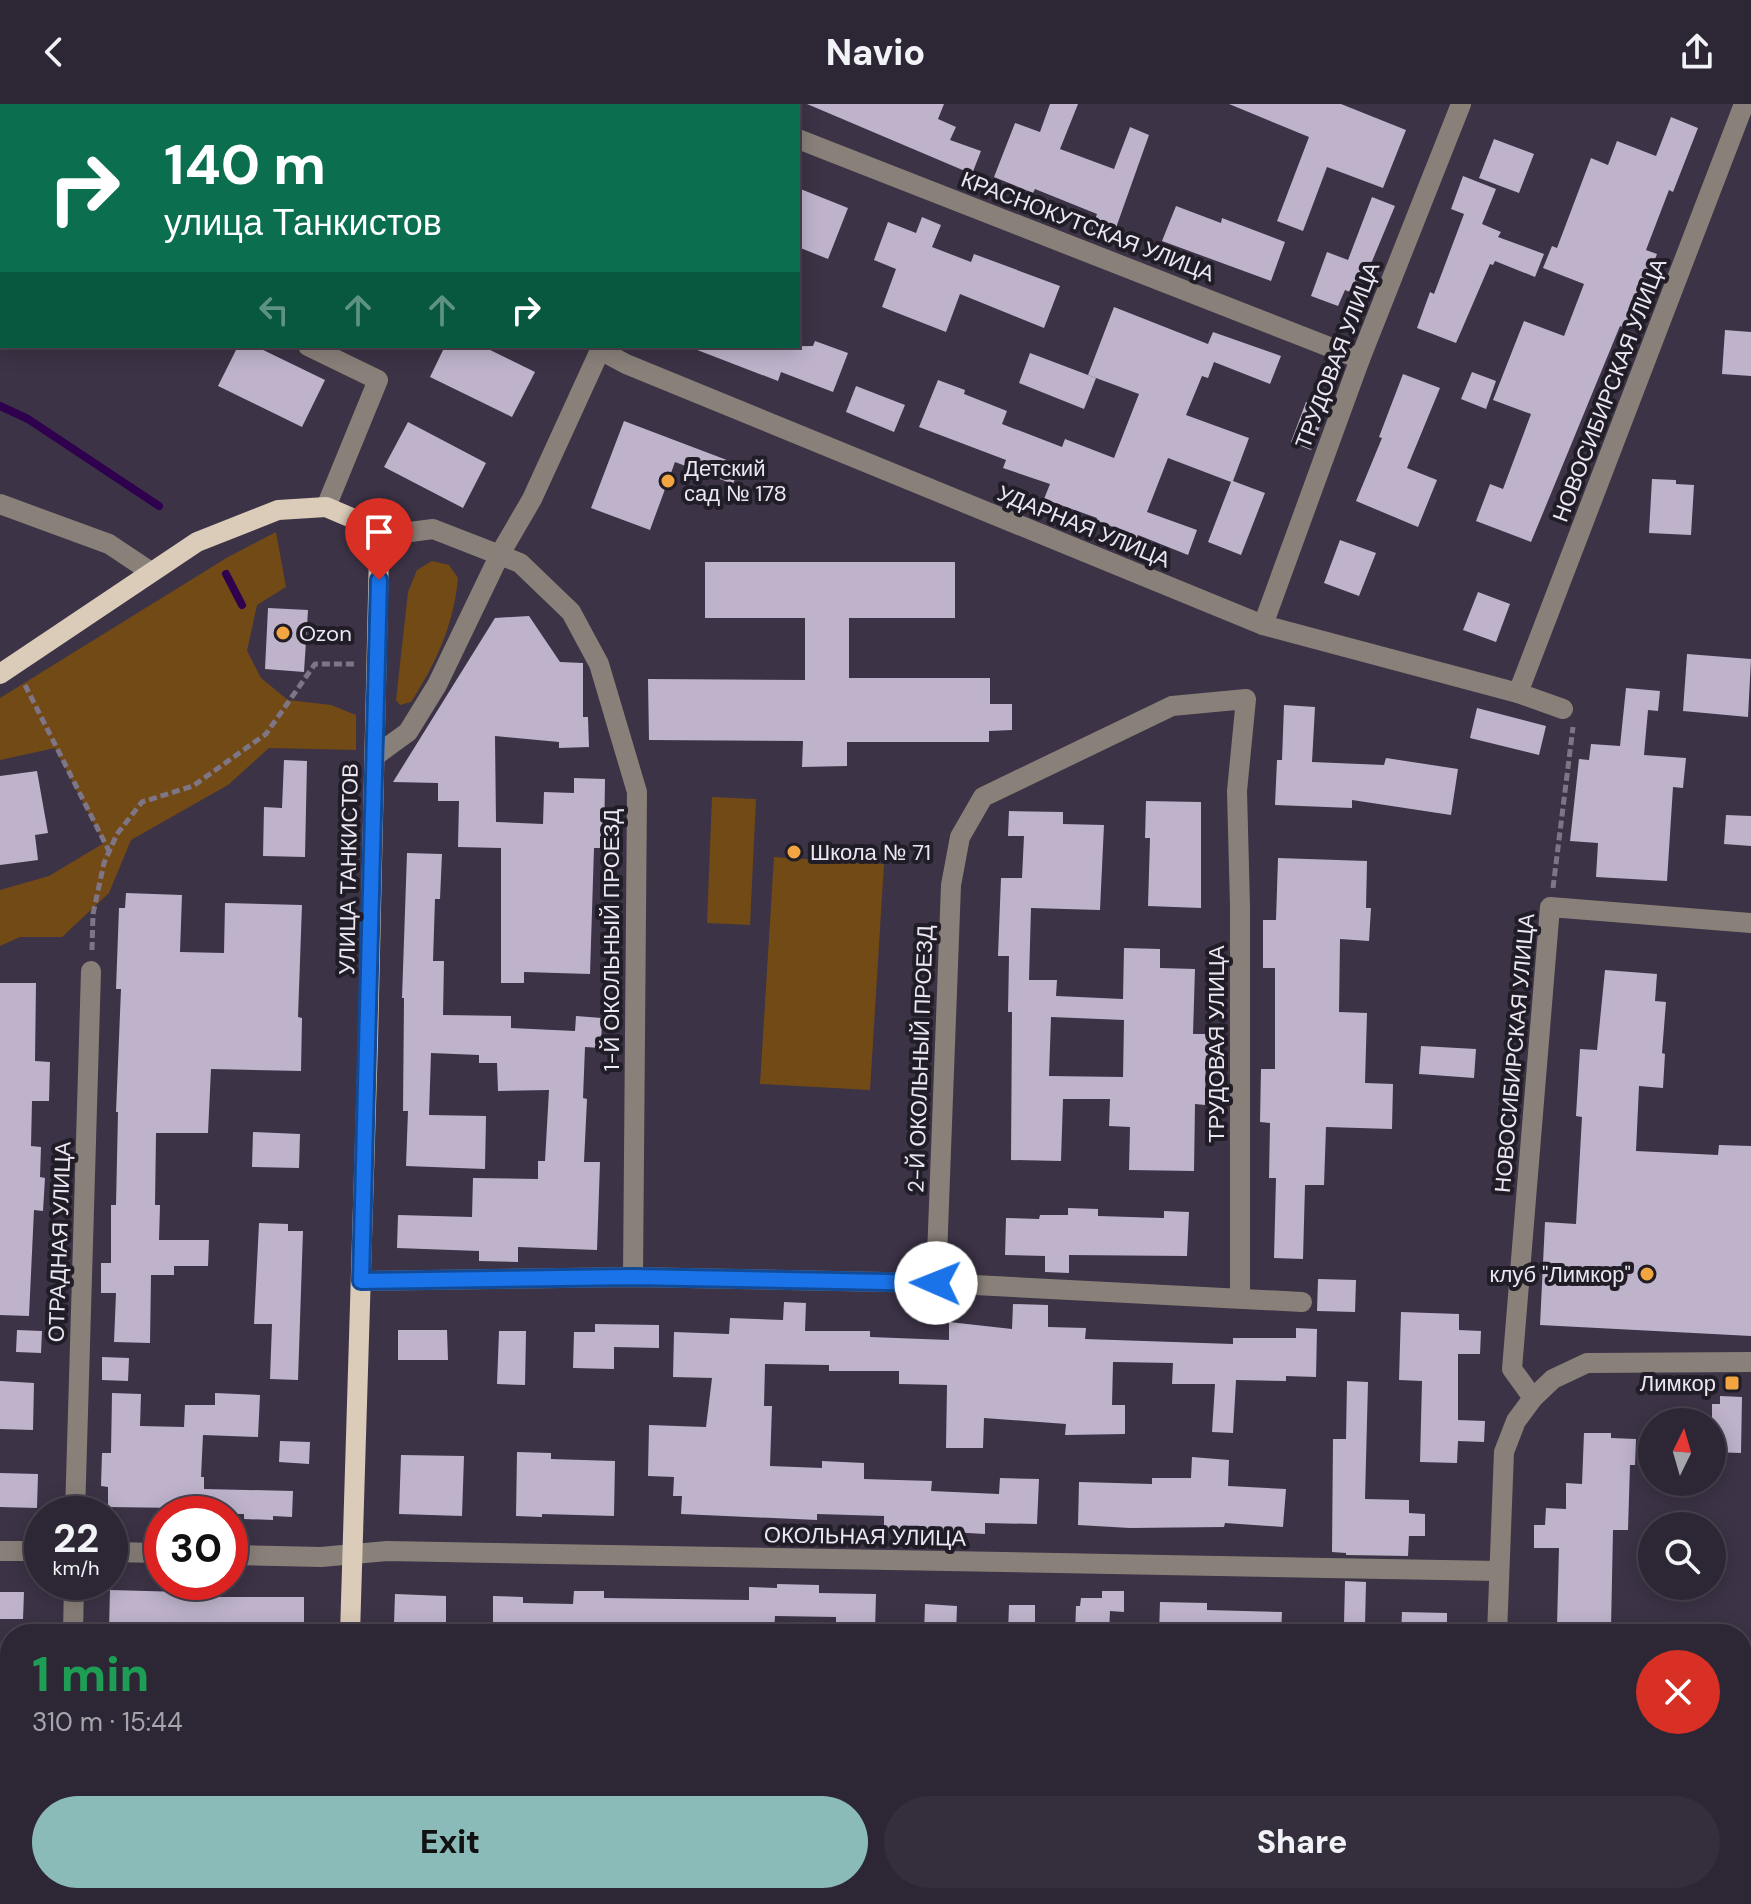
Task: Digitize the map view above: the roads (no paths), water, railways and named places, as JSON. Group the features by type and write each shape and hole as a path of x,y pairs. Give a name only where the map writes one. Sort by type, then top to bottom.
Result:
{"main road":[{"path":"8,669 197,542 278,510 326,507 366,524 372,537"},
{"name":"УЛИЦА ТАНКИСТОВ","path":"350,1624 377,664 379,552 372,537"}],"street":[{"name":"НОВОСИБИРСКАЯ УЛИЦА","path":"1518,693 1744,104"},
{"name":"ТРУДОВАЯ УЛИЦА","path":"1263,625 1453,106"},
{"name":"КРАСНОКУТСКАЯ УЛИЦА","path":"800,140 1360,359"},
{"path":"312,348 378,380 326,507"},
{"name":"УДАРНАЯ УЛИЦА","path":"601,348 626,364 1263,625 1518,693 1563,709"},
{"path":"375,756 408,732 437,685 500,554 532,499 601,348"},
{"path":"0,504 109,544 151,572"},
{"name":"1-Й ОКОЛЬНЫЙ ПРОЕЗД","path":"372,537 433,529 520,563 571,612 599,664 637,792 633,1277"},
{"name":"ТРУДОВАЯ УЛИЦА","path":"960,837 983,797 1172,706 1246,699 1237,791 1240,1297"},
{"name":"2-Й ОКОЛЬНЫЙ ПРОЕЗД","path":"936,1283 951,885 960,837"},
{"name":"НОВОСИБИРСКАЯ УЛИЦА","path":"1533,1398 1512,1369 1550,907 1751,923"},
{"name":"ОТРАДНАЯ УЛИЦА","path":"76,1496 91,971"},
{"path":"361,1281 633,1277 936,1283 1302,1302"},
{"path":"1497,1624 1504,1452 1516,1421 1533,1398 1553,1379 1587,1363 1751,1362"},
{"path":"0,1551 24,1551"},
{"name":"ОКОЛЬНАЯ УЛИЦА","path":"248,1555 321,1557 387,1551 1499,1571"},
{"path":"73,1624 74,1600"}],"waterway":[{"path":"0,406 28,419 159,506"},
{"path":"226,574 242,605"}],"place":[{"name":"Детский сад № 178","path":"668,481"},
{"name":"Ozon","path":"283,633"},
{"name":"Школа № 71","path":"794,852"},
{"name":"клуб \"Лимкор\"","path":"1647,1274"},
{"name":"Лимкор","path":"1732,1383"}]}
